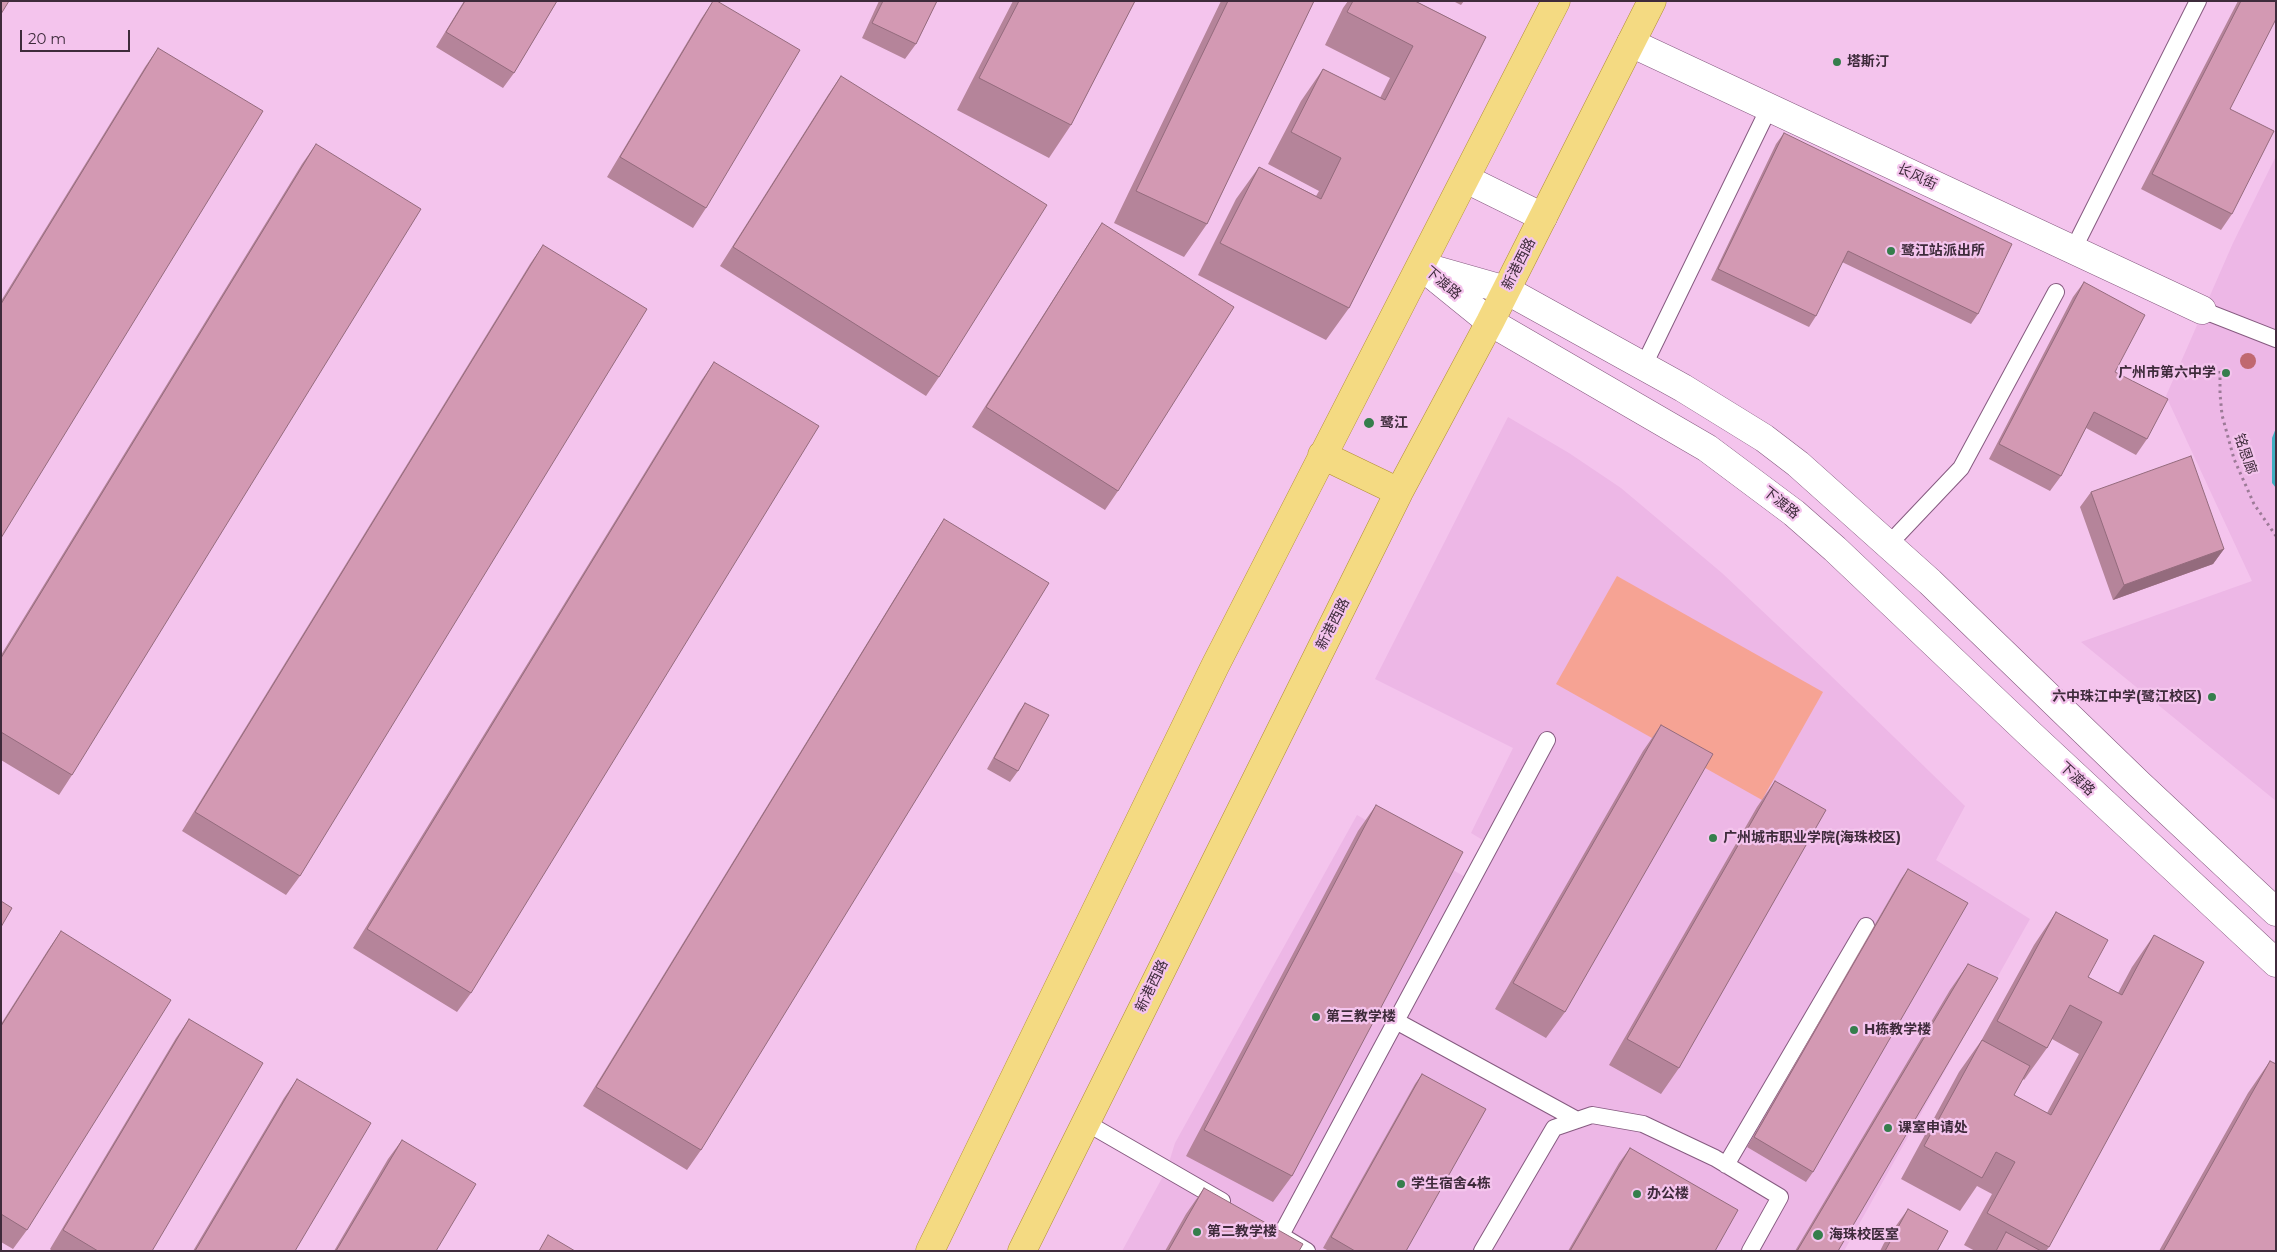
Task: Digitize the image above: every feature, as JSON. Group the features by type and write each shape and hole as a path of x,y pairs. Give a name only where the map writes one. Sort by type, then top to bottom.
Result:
{"main road":[{"path":"930,1251 1215,666 1556,1"},
{"name":"新港西路","path":"1022,1251 1399,492 1490,322 1632,44 1652,1"},
{"name":"长风街","path":"1632,44 2202,310"},
{"path":"1466,179 1543,217"},
{"name":"下渡路","path":"1421,266 1506,290 1644,366 1764,438 1834,493 2276,912"},
{"name":"下渡路","path":"1421,266 1490,322 1707,448 1794,513 1842,555 2044,748 2276,962"},
{"path":"1322,455 1399,492"}],"lane":[{"path":"2073,250 2198,1"},
{"path":"1644,366 1768,108"},
{"path":"1888,544 1961,468 2056,292"},
{"path":"2202,310 2276,339"},
{"path":"1281,1236 1547,740"},
{"path":"1726,1165 1866,926"},
{"path":"1396,1021 1577,1120"},
{"path":"1482,1251 1554,1128 1592,1115 1643,1124 1726,1165 1780,1197 1750,1251"},
{"path":"1085,1122 1232,1207"},
{"path":"1265,1226 1307,1251"}],"path":[{"name":"铭恩廊","path":"2220,371 2222,415 2234,459 2254,504 2276,536"}],"shaded area":[{"path":"2276,156 2276,801 2081,642 2252,581 2166,396 2233,243"},
{"name":"广州城市职业学院(海珠校区)","path":"1508,417 1569,453 1621,488 1722,573 1826,671 1965,806 1936,860 2030,919 1844,1251 1122,1251 1167,1169 1175,1143 1357,815 1467,878 1486,842 1471,833 1513,748 1375,679"},
{"path":"1617,576 1823,692 1762,800 1556,684"}],"water":[{"path":"2276,428 2276,488 2272,483 2272,438"}],"building":[{"path":"1,1 9,1 1,14"},
{"path":"465,1 557,1 514,73 446,32"},
{"path":"713,1 717,1 800,50 706,208 620,157"},
{"path":"883,1 937,1 916,44 872,23"},
{"path":"1019,1 1135,1 1071,125 979,78"},
{"path":"1228,1 1314,1 1207,224 1136,191"},
{"path":"1353,1 1415,1 1486,37 1349,308 1220,243 1259,167 1321,199 1341,158 1291,132 1323,69 1385,100 1413,46 1347,12"},
{"path":"2241,1 2276,1 2276,19 2230,109 2274,131 2232,214 2152,174"},
{"path":"158,48 263,111 1,538 1,304"},
{"path":"841,76 1047,205 939,377 733,247"},
{"path":"1784,133 2012,244 1978,314 1848,251 1816,316 1718,269"},
{"path":"316,144 421,209 72,775 1,732 1,658"},
{"path":"1102,223 1234,307 1118,491 986,407"},
{"path":"543,245 647,309 300,876 195,812"},
{"path":"2084,282 2145,315 2115,372 2168,399 2147,439 2094,412 2061,476 1999,444"},
{"path":"714,362 819,426 471,993 367,929"},
{"path":"2191,456 2224,549 2124,585 2091,492"},
{"path":"944,519 1049,583 701,1150 596,1087"},
{"path":"1025,703 1049,715 1018,771 994,758"},
{"path":"1661,725 1713,754 1565,1012 1513,983"},
{"path":"1775,781 1826,810 1679,1068 1627,1039"},
{"name":"第三教学楼","path":"1376,805 1463,852 1292,1176 1204,1130"},
{"name":"H栋教学楼","path":"1908,869 1968,903 1813,1172 1754,1137"},
{"path":"1,901 12,908 1,927"},
{"path":"2056,912 2108,940 2088,977 2122,995 2154,935 2204,962 2049,1247 1987,1213 2015,1162 1996,1152 1982,1178 1924,1146 1982,1040 2030,1066 2014,1095 2051,1115 2102,1022 2070,1005 2047,1048 1997,1021"},
{"path":"61,931 171,1000 27,1230 1,1214 1,1026"},
{"name":"课室申请处","path":"1968,964 1998,978 1838,1251 1797,1251"},
{"path":"189,1019 263,1063 152,1251 98,1251 63,1230"},
{"path":"2270,1061 2276,1064 2276,1251 2163,1251"},
{"name":"学生宿舍4栋","path":"1422,1074 1486,1109 1406,1251 1355,1251 1331,1237"},
{"path":"297,1079 371,1123 295,1251 195,1251"},
{"path":"402,1140 476,1184 436,1251 336,1251"},
{"name":"办公楼","path":"1630,1148 1738,1210 1715,1251 1570,1251"},
{"path":"1204,1188 1303,1244 1299,1251 1168,1251"},
{"path":"1908,1209 1948,1231 1937,1251 1885,1251"},
{"path":"2006,1232 2041,1251 1996,1251"},
{"path":"548,1235 575,1251 539,1251"}],"place":[{"name":"塔斯汀","path":"1837,62"},
{"name":"鹭江站派出所","path":"1891,251"},
{"name":"广州市第六中学","path":"2226,373"},
{"name":"鹭江","path":"1369,423"},
{"name":"六中珠江中学(鹭江校区)","path":"2212,697"},
{"name":"广州城市职业学院(海珠校区)","path":"1713,838"},
{"name":"第三教学楼","path":"1316,1017"},
{"name":"H栋教学楼","path":"1854,1030"},
{"name":"课室申请处","path":"1888,1128"},
{"name":"学生宿舍4栋","path":"1401,1184"},
{"name":"办公楼","path":"1637,1194"},
{"name":"第二教学楼","path":"1197,1232"},
{"name":"海珠校医室","path":"1818,1235"}]}
